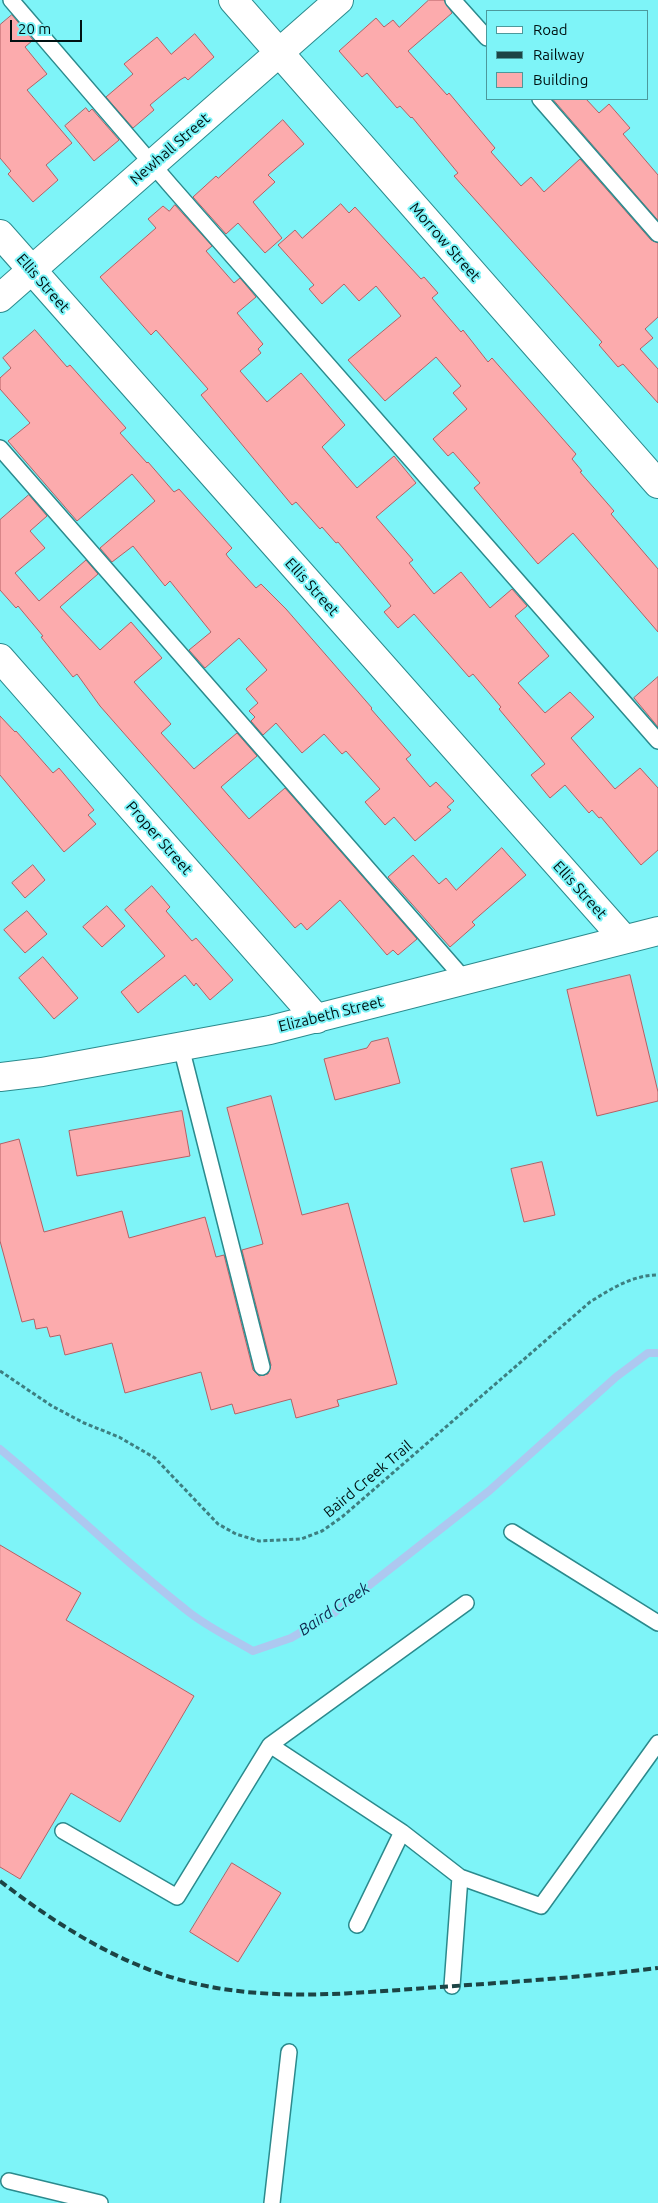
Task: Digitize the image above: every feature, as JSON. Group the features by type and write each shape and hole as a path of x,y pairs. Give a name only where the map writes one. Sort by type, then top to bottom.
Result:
{"street":[{"name":"Morrow Street","path":"233,0 658,484"},
{"name":"Newhall Street","path":"0,298 339,0"},
{"name":"Ellis Street","path":"0,234 624,938"},
{"name":"Proper Street","path":"0,658 317,1019"},
{"name":"Elizabeth Street","path":"0,1077 42,1072 181,1047 317,1019 624,938 658,931"}],"lane":[{"path":"453,0 486,37"},
{"path":"15,1 152,164 658,741"},
{"path":"541,100 658,234"},
{"path":"0,448 465,980"},
{"path":"181,1047 262,1367"},
{"path":"512,1532 658,1623"},
{"path":"63,1831 177,1897 270,1745 466,1603"},
{"path":"270,1745 402,1832 460,1877 541,1906 658,1743"},
{"path":"357,1926 402,1832"},
{"path":"452,1986 460,1877"},
{"path":"272,2203 289,2052"},
{"path":"9,2181 100,2203"}],"path":[{"name":"Baird Creek Trail","path":"0,1371 52,1406 84,1423 119,1436 155,1458 218,1524 230,1531 259,1541 301,1539 322,1531 342,1518 590,1302 632,1279 658,1275"}],"building":[{"path":"429,0 444,0 452,13 408,51 447,95 449,93 495,148 491,152 521,186 531,177 544,192 580,159 651,240 658,243 658,317 645,329 653,338 640,349 658,369 658,403 623,364 618,367 599,345 602,342 454,176 458,173 412,117 400,106 397,108 367,73 362,77 339,51 376,18 384,27 393,20 399,27"},
{"path":"12,15 33,40 25,47 47,74 27,90 72,143 46,165 58,180 33,202 8,174 11,171 0,158 0,25"},
{"path":"195,34 214,57 188,80 185,77 180,80 150,105 154,110 133,128 106,97 133,74 124,64 157,37 171,54"},
{"path":"554,100 587,100 599,113 609,104 630,128 623,134 658,175 658,220"},
{"path":"86,108 89,112 92,109 119,140 94,161 65,126"},
{"path":"283,120 304,144 268,175 275,182 253,202 282,238 265,253 238,223 226,234 193,197 216,176 218,178"},
{"path":"341,204 349,213 355,207 421,279 424,277 438,293 432,298 461,332 463,330 488,362 492,358 576,454 572,459 582,471 580,472 614,511 611,514 658,569 658,632 573,533 538,564 474,488 480,483 453,452 448,456 433,439 467,409 453,393 461,386 436,357 385,401 348,360 401,316 376,286 359,301 344,284 322,304 309,289 314,285 278,245 295,230 302,238"},
{"path":"175,205 212,246 206,251 234,283 240,278 256,297 237,313 263,344 258,349 261,353 240,371 267,402 301,373 345,425 322,447 357,488 394,456 416,483 376,517 413,560 409,563 434,594 461,572 490,608 512,589 527,606 515,616 549,656 518,683 545,713 570,692 594,717 571,738 615,789 640,768 658,788 658,850 641,865 601,817 599,818 592,810 589,813 565,785 550,798 531,775 545,764 499,709 501,707 473,674 469,677 414,614 398,628 384,612 391,606 338,542 336,543 322,527 320,529 296,502 292,505 201,395 208,389 156,330 151,335 100,277 156,228 148,219 163,206 169,211"},
{"path":"35,330 67,367 70,365 126,428 120,433 147,463 174,492 179,489 232,548 226,554 228,557 256,588 261,584 286,609 372,708 411,755 406,759 430,787 436,782 454,801 447,807 451,810 415,841 394,817 385,825 365,802 380,789 346,751 342,754 324,734 302,753 276,723 263,735 251,721 255,717 249,711 258,703 246,689 267,670 239,638 205,668 189,650 211,632 170,581 165,586 133,546 112,562 100,548 155,501 132,474 77,521 8,441 30,423 0,389 0,378 11,368 3,358"},
{"path":"29,495 47,516 30,531 45,548 15,573 39,601 86,560 98,574 60,607 100,650 131,622 162,658 134,682 171,724 161,733 194,769 237,733 257,756 221,787 249,819 285,788 417,939 398,955 393,950 387,955 340,900 307,930 301,923 295,928 100,706 77,674 73,677 18,606 16,608 0,590 0,520"},
{"path":"658,677 658,727 634,698"},
{"path":"0,716 16,731 53,773 59,768 94,810 88,815 96,824 64,852 0,775"},
{"path":"502,848 526,875 472,922 475,925 450,947 388,877 413,855 439,884 446,878 456,890"},
{"path":"33,865 45,880 25,898 12,883"},
{"path":"152,886 170,907 166,911 192,941 196,938 233,980 210,1000 196,983 194,986 185,975 138,1013 121,992 165,956 125,910"},
{"path":"107,906 125,926 102,947 83,927"},
{"path":"27,911 47,934 25,953 4,930"},
{"path":"43,957 78,998 54,1019 19,978"},
{"path":"630,975 658,1092 658,1101 597,1116 567,990"},
{"path":"388,1038 400,1083 335,1100 324,1059 367,1048 371,1042"},
{"path":"271,1096 302,1215 348,1203 397,1384 337,1400 339,1406 296,1418 291,1399 235,1414 232,1404 211,1410 201,1372 125,1393 112,1343 65,1355 60,1335 50,1337 47,1327 36,1329 34,1319 22,1322 0,1241 0,1144 19,1139 44,1232 122,1211 129,1238 205,1217 216,1257 224,1255 253,1370 259,1376 268,1374 271,1365 242,1250 263,1244 227,1108"},
{"path":"182,1111 190,1156 77,1176 69,1131"},
{"path":"542,1162 555,1215 524,1222 511,1169"},
{"path":"0,1545 81,1593 66,1620 194,1696 120,1822 71,1793 20,1879 0,1867"},
{"path":"232,1863 281,1893 238,1962 190,1932"}],"waterway":[{"name":"Baird Creek","path":"0,1449 185,1609 253,1651 291,1638 334,1613 489,1491 616,1377 648,1353 658,1353"}],"railway":[{"path":"0,1881 61,1924 105,1950 150,1970 174,1978 239,1991 306,1995 340,1994 549,1979 658,1968"}]}
